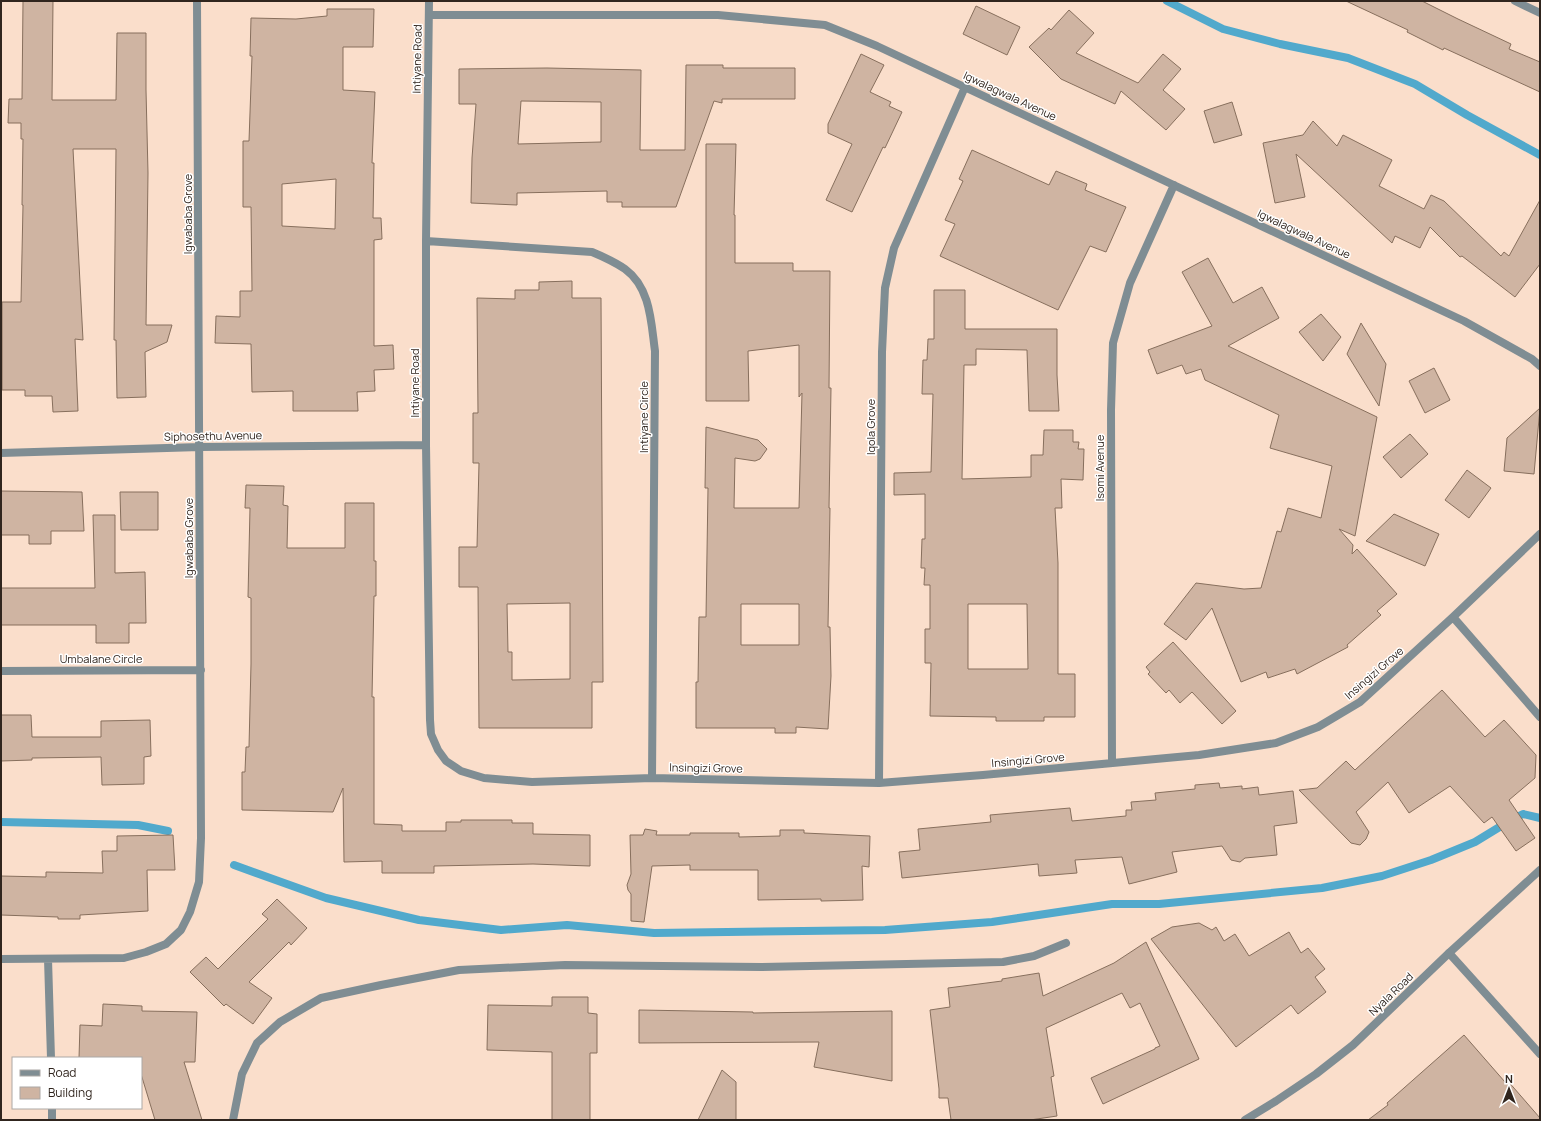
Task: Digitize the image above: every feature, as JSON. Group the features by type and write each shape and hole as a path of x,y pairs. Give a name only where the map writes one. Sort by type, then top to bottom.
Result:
{"street":[{"name":"Igwababa Grove","path":"48,959 124,958 146,952 166,944 181,930 190,912 199,882 201,838 198,1"},
{"name":"Intiyane Road","path":"429,1 426,241 426,445 430,720 431,734 438,750 446,761"},
{"path":"1515,1 1540,13"},
{"name":"Igwalagwala Avenue","path":"429,15 718,15 825,25 877,46 1464,321 1532,359 1540,366"},
{"name":"Iqola Grove","path":"879,783 882,360 885,288 894,248 965,87"},
{"name":"Isomi Avenue","path":"1112,763 1111,410 1113,343 1130,283 1174,185"},
{"name":"Intiyane Circle","path":"426,241 592,252 627,270 637,282 649,305 655,351 652,778"},
{"name":"Siphosethu Avenue","path":"1,453 200,447 426,445"},
{"name":"Insingizi Grove","path":"446,761 461,771 484,778 525,782 652,778 879,783 1199,755 1276,743 1318,727 1360,702 1454,617 1540,534"},
{"path":"1454,617 1540,718"},
{"name":"Umbalane Circle","path":"1,671 200,670"},
{"name":"Nyala Road","path":"1245,1120 1276,1102 1316,1074 1353,1045 1449,953 1540,870"},
{"path":"233,1120 242,1074 257,1043 280,1022 321,998 381,984 459,970 565,965 761,967 1003,962 1034,956 1066,943"},
{"path":"1449,953 1540,1054"},
{"path":"1,959 48,959 51,1057"},
{"path":"52,1109 52,1120"}],"building":[{"path":"23,1 53,1 52,100 116,100 117,33 146,33 148,173 146,325 172,325 167,342 145,352 146,397 117,398 116,340 114,340 116,149 73,149 83,340 75,339 78,411 53,412 52,396 25,396 25,390 2,390 2,302 21,302 23,139 21,139 21,123 8,123 9,99 22,99"},
{"path":"1346,1 1422,1 1511,44 1509,49 1540,62 1540,92 1444,48 1443,50 1407,32 1408,30"},
{"path":"976,6 1020,27 1007,55 963,34"},
{"path":"327,9 374,9 373,47 343,47 343,90 375,92 372,163 374,163 373,218 381,218 382,239 374,240 374,346 393,345 394,369 374,370 375,391 357,392 358,411 293,411 293,391 252,392 251,344 215,343 216,316 240,317 240,291 252,291 251,207 243,207 243,141 249,141 252,56 250,56 251,18 296,19 327,16","holes":["336,179 335,229 282,226 282,184"]},
{"path":"1069,10 1094,33 1076,53 1138,83 1163,54 1181,69 1163,90 1185,109 1166,130 1121,91 1115,104 1061,79 1029,47 1049,28 1051,30"},
{"path":"861,54 884,65 870,92 891,102 889,106 902,112 885,148 883,147 852,212 826,200 852,144 828,133 828,124"},
{"path":"686,65 723,65 723,68 795,68 795,99 722,99 722,103 714,101 676,207 622,207 622,202 607,202 607,191 517,193 517,205 471,203 472,158 476,104 459,104 459,69 547,68 641,70 640,150 685,150","holes":["521,101 601,102 601,142 518,144"]},
{"path":"1232,102 1242,135 1214,143 1204,111"},
{"path":"1313,121 1337,146 1343,135 1392,160 1379,186 1424,209 1431,195 1444,201 1501,256 1504,252 1509,256 1540,200 1540,264 1515,297 1462,256 1460,257 1430,227 1420,248 1395,236 1392,243 1296,154 1305,197 1275,203 1263,143 1303,135"},
{"path":"706,144 736,144 734,215 735,263 793,263 793,271 830,271 829,388 831,388 828,627 830,627 831,676 828,729 796,727 796,733 775,733 775,728 696,728 696,682 698,682 699,617 706,617 708,488 705,488 706,427 758,440 767,449 760,459 755,461 735,458 734,508 799,508 802,393 799,397 799,345 748,351 749,401 706,401","holes":["741,604 799,604 799,645 741,645"]},
{"path":"972,150 1049,185 1056,171 1087,184 1085,190 1126,207 1106,252 1090,246 1058,310 940,256 955,224 945,220 963,181 959,179"},
{"path":"1208,258 1233,303 1262,287 1279,318 1228,346 1377,417 1355,536 1339,529 1353,545 1352,554 1357,549 1397,594 1377,611 1381,615 1347,645 1348,647 1297,674 1295,669 1268,678 1266,672 1241,682 1212,608 1186,640 1164,624 1196,583 1244,589 1261,588 1277,531 1281,532 1288,508 1321,518 1332,466 1270,448 1279,415 1205,380 1201,369 1186,374 1182,365 1157,374 1148,350 1212,326 1182,272"},
{"path":"572,281 572,298 601,298 603,682 592,682 592,728 479,728 478,587 459,587 459,547 477,547 479,463 473,463 473,413 478,413 477,298 515,299 515,290 539,290 539,282","holes":["570,603 570,679 512,680 512,652 508,652 507,604"]},
{"path":"934,290 965,290 965,329 1057,329 1059,411 1029,411 1027,350 976,349 976,365 964,365 962,479 1031,477 1031,455 1043,455 1044,430 1073,430 1073,442 1079,442 1078,449 1084,449 1083,480 1061,479 1062,508 1055,508 1058,563 1058,674 1075,674 1075,717 1044,717 1044,721 996,721 996,717 930,716 931,663 925,663 925,629 930,629 930,585 924,585 925,568 921,568 922,539 925,539 925,494 894,495 894,473 931,472 933,394 922,394 923,360 927,360 928,339 934,339","holes":["968,604 1027,604 1028,669 968,669"]},
{"path":"1321,314 1341,337 1323,361 1299,332"},
{"path":"1361,323 1386,364 1379,406 1347,354"},
{"path":"1434,368 1450,400 1425,413 1409,381"},
{"path":"1540,408 1534,474 1504,471 1507,438"},
{"path":"1410,434 1428,454 1401,478 1383,457"},
{"path":"1467,470 1491,488 1469,518 1445,500"},
{"path":"246,485 284,486 283,505 288,506 287,548 345,548 345,503 374,503 374,561 376,561 376,596 374,596 372,697 374,697 374,824 402,825 402,831 446,831 446,822 461,822 461,820 512,820 512,823 533,823 533,834 590,835 590,866 533,864 434,866 434,873 382,873 382,861 344,862 343,788 333,812 242,810 242,772 245,772 246,747 249,747 251,664 251,598 248,597 250,508 245,508"},
{"path":"1,491 82,492 84,531 51,531 51,544 29,544 29,535 1,535"},
{"path":"120,492 158,492 158,530 121,530"},
{"path":"1394,514 1439,534 1425,566 1366,541"},
{"path":"93,515 115,515 115,573 145,572 146,623 129,623 129,643 96,643 96,625 1,625 1,588 95,588"},
{"path":"1173,642 1236,711 1222,724 1192,692 1180,703 1169,690 1166,693 1148,674 1150,672 1146,667"},
{"path":"1442,690 1485,737 1504,720 1536,755 1535,778 1509,800 1535,838 1516,851 1492,817 1484,823 1450,786 1409,813 1388,782 1356,812 1369,832 1366,839 1360,845 1351,843 1299,790 1317,788 1346,761 1355,770"},
{"path":"1,715 31,715 32,737 101,737 101,721 150,720 151,756 144,757 144,784 102,785 101,757 32,758 32,760 1,761"},
{"path":"1219,783 1220,788 1242,786 1242,789 1258,787 1259,795 1293,791 1297,823 1274,826 1277,855 1245,858 1240,862 1231,860 1222,846 1172,852 1177,872 1129,884 1122,857 1075,860 1077,873 1039,876 1038,864 902,878 899,852 920,850 918,829 991,822 990,815 1070,808 1072,821 1126,816 1126,810 1132,810 1131,802 1156,800 1155,793 1195,789 1195,785"},
{"path":"645,829 657,831 656,835 739,833 739,837 780,836 780,830 804,830 804,833 870,836 869,867 862,866 863,900 758,900 758,870 690,870 690,865 652,866 644,922 631,921 631,894 627,885 631,874 630,835 643,835"},
{"path":"173,835 175,870 147,870 148,911 80,915 80,919 1,915 1,876 46,877 46,872 103,873 102,851 117,851 117,836"},
{"path":"277,899 307,928 291,945 289,942 249,982 272,998 253,1024 226,1004 224,1006 190,972 206,957 218,969 268,919 262,914"},
{"path":"1199,923 1212,930 1216,927 1224,941 1235,934 1249,956 1289,932 1301,953 1308,948 1325,969 1315,977 1326,992 1298,1014 1291,1005 1236,1047 1151,939 1172,927"},
{"path":"1146,942 1199,1059 1103,1104 1091,1078 1160,1046 1140,1003 1130,1008 1122,993 1046,1028 1054,1076 1051,1077 1057,1116 1030,1120 951,1120 948,1098 939,1098 930,1010 950,1007 948,988 1002,981 1002,979 1039,973 1043,996 1114,963"},
{"path":"552,997 588,997 588,1013 597,1014 597,1053 590,1053 590,1120 552,1120 552,1052 487,1050 488,1005 552,1006"},
{"path":"103,1004 142,1006 142,1011 197,1012 195,1062 184,1062 202,1120 155,1120 142,1077 142,1057 79,1057 80,1025 102,1026"},
{"path":"639,1010 753,1013 892,1011 892,1081 814,1067 819,1042 639,1043"},
{"path":"1464,1035 1505,1082 1507,1080 1540,1118 1540,1120 1368,1120 1388,1105 1387,1103"},
{"path":"722,1070 736,1082 736,1120 698,1120"}],"waterway":[{"path":"1167,1 1223,29 1280,44 1348,58 1415,84 1467,115 1540,155"},
{"path":"234,865 326,898 419,920 501,930 567,925 654,933 885,930 992,922 1112,904 1159,904 1322,888 1382,876 1431,860 1475,842 1523,814 1540,818"},
{"path":"1,822 138,825 168,831"}]}
